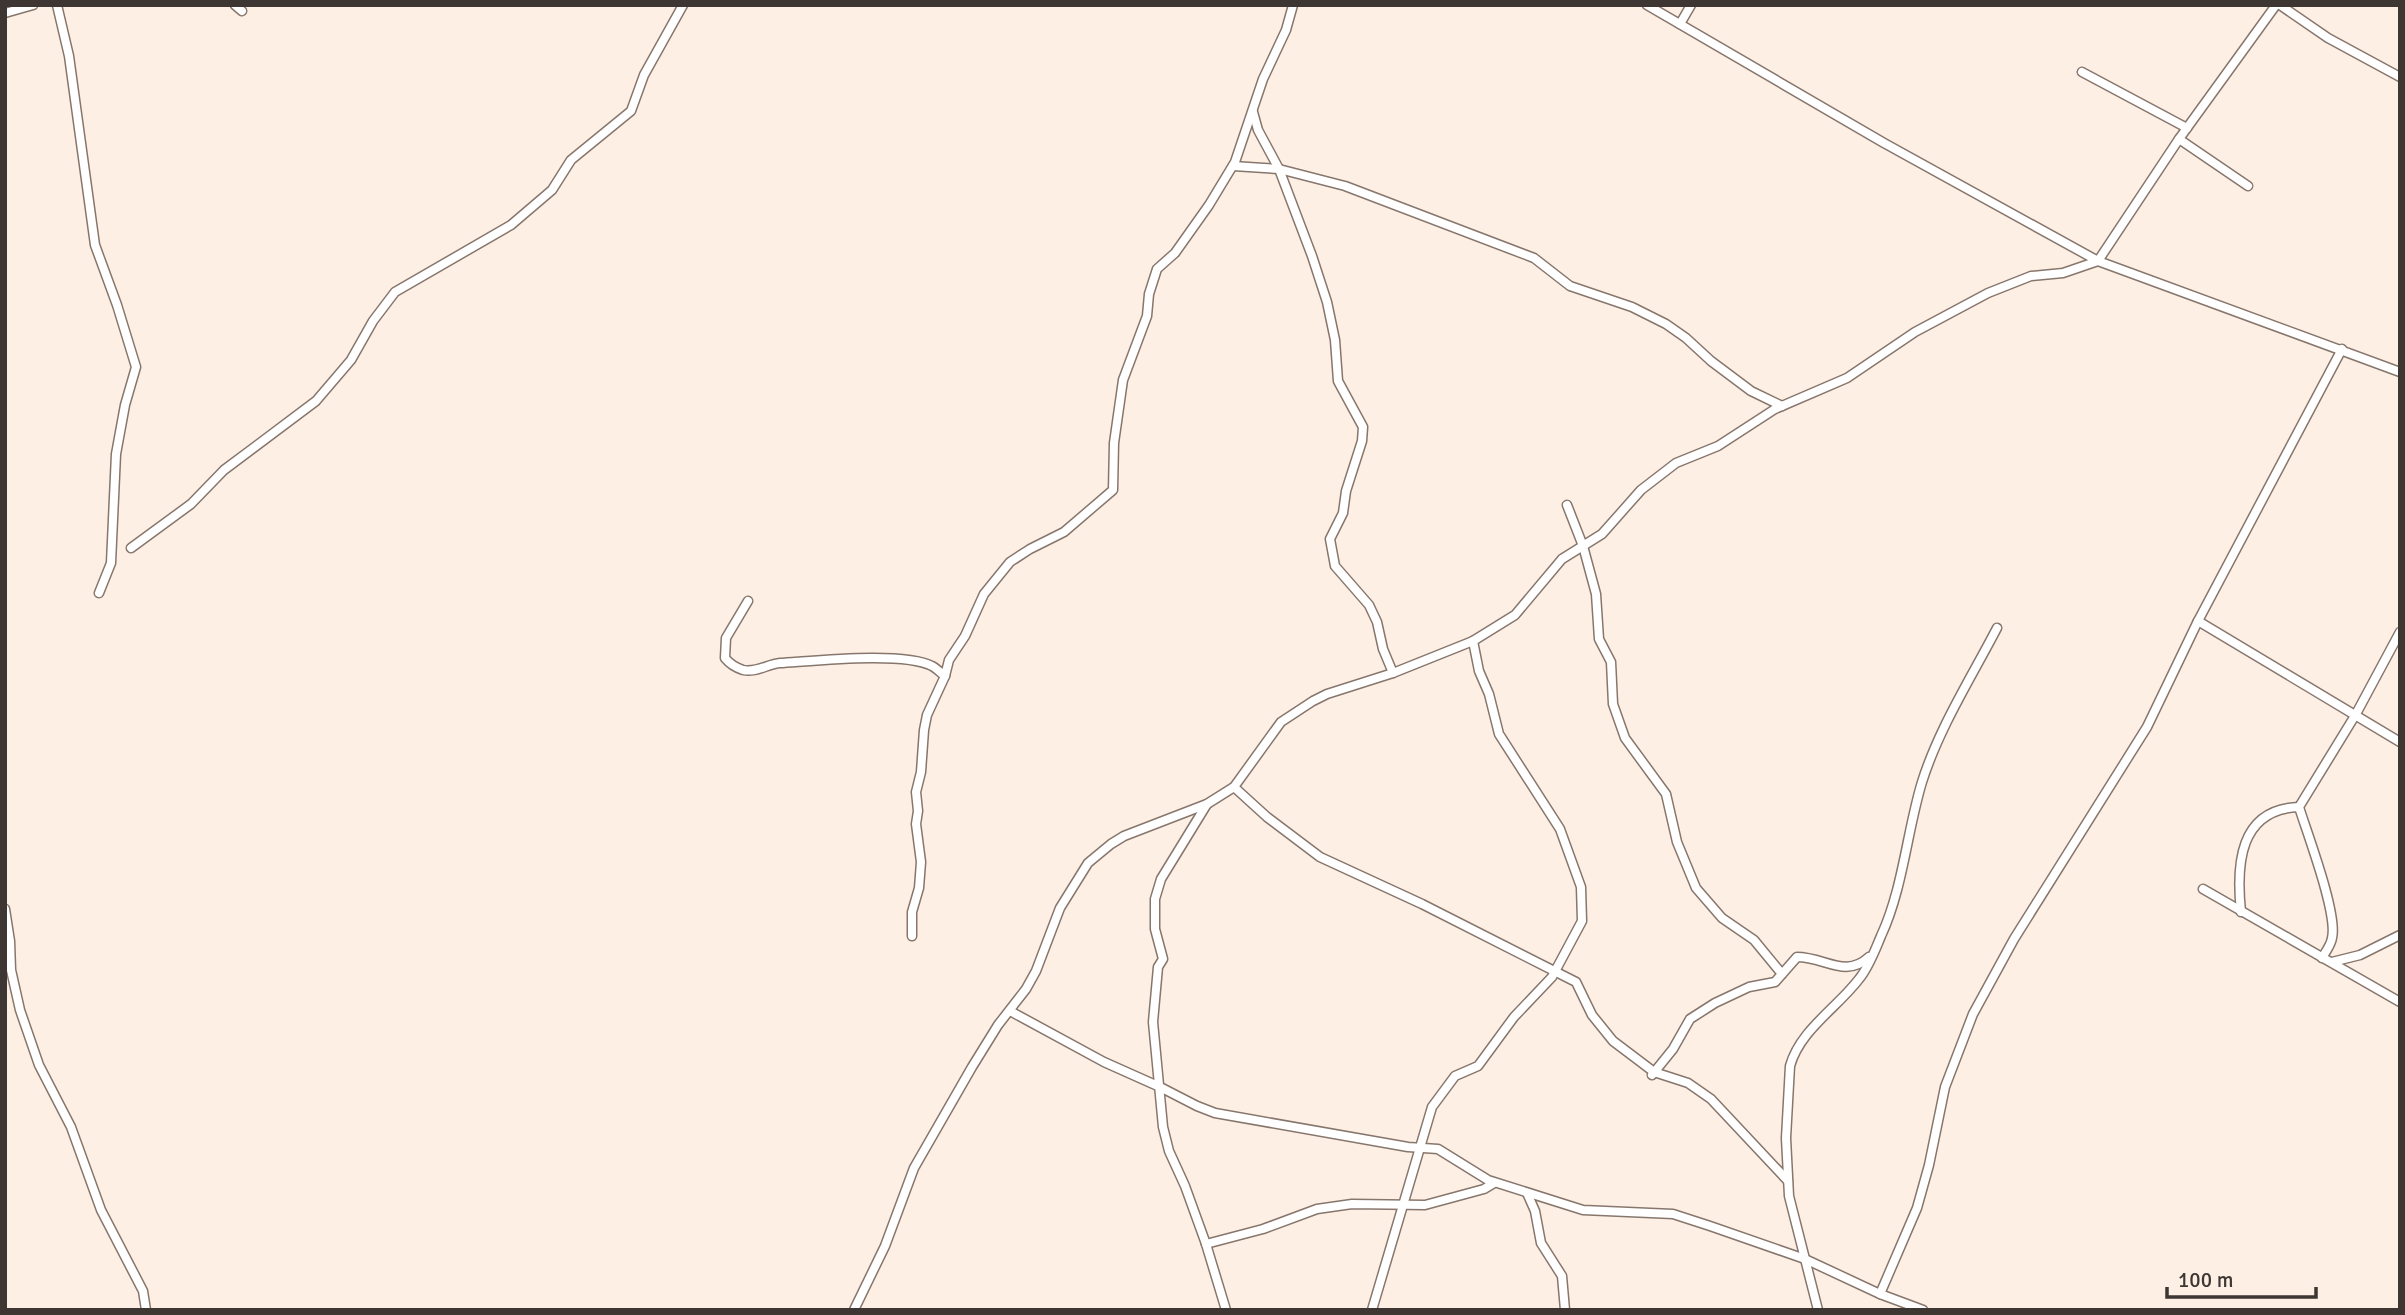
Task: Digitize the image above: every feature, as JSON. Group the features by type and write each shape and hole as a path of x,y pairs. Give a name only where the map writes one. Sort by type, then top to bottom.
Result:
{"street":[{"path":"5,13 33,5"},
{"path":"57,5 69,56 95,245 136,367 125,404 116,454 111,563 99,593"},
{"path":"131,548 191,504 225,470 316,401 351,360 373,321 395,292 510,225 552,190 571,160 631,111 644,75 682,5"},
{"path":"912,936 912,912 919,888 921,862 916,824 916,792 921,772 924,730 927,715 945,676 949,660 965,636 984,594 1010,562 1064,532 1113,490 1114,443 1122,380 1147,316 1149,294 1157,269 1175,253 1233,166 1263,79 1286,30 1293,5"},
{"path":"1647,5 1884,143 2098,261 2400,372"},
{"path":"1680,24 1691,5"},
{"path":"854,1310 885,1246 914,1168 998,1025 1036,971 1060,908 1088,863 1111,844 1124,836 1207,804 1234,787 1281,722 1327,694 1392,673 1473,641 1515,615 1562,559 1602,534 1641,490 1676,463 1718,446 1782,406 1847,379 1915,332 1988,293 2031,276 2063,273 2098,261 2179,139 2278,5 2328,38 2400,77"},
{"path":"2082,72 2187,128"},
{"path":"1253,112 1258,130 1279,169 1327,302 1335,340 1338,381 1363,427 1363,441 1346,491 1345,506 1330,539 1335,566 1368,605 1377,621 1392,673"},
{"path":"2179,139 2248,186"},
{"path":"1233,166 1279,169 1345,186 1534,258 1570,286 1632,307 1666,324 1751,391 1782,406"},
{"path":"1880,1294 1917,1208 1945,1087 1973,1014 2014,939 2147,727 2198,621 2342,349"},
{"path":"1567,505 1583,546 1596,594 1599,639 1611,662 1613,704 1625,737 1666,794 1677,842 1696,888 1722,918 1754,940 1783,974"},
{"path":"748,601 726,638 725,659 743,670 827,658 898,659 932,666 945,676"},
{"path":"2198,621 2400,742"},
{"path":"1818,1310 1793,1212 1788,1181 1786,1139 1792,1056 1807,1035 1860,979 1873,953 1891,912 1930,758 1997,628"},
{"path":"2327,960 2333,927 2322,879 2299,807 2356,714 2400,632"},
{"path":"1372,1310 1432,1107 1458,1075 1478,1066 1514,1017 1555,973 1582,921 1581,887 1553,815 1499,734 1489,694 1479,671 1473,641"},
{"path":"932,666 949,660"},
{"path":"1234,787 1267,817 1320,858 1422,904 1576,982 1592,1015 1613,1041 1653,1074 1688,1083 1711,1099 1788,1181"},
{"path":"1207,804 1161,879 1155,899 1155,929 1163,960 1158,967 1153,1005 1163,1127 1169,1152 1185,1186 1206,1244 1226,1310"},
{"path":"2241,912 2238,881 2247,839 2258,821 2279,807 2299,807"},
{"path":"2203,889 2400,1002"},
{"path":"5,909 10,941 10,970 20,1010 39,1065 71,1127 101,1210 143,1291 146,1310"},
{"path":"2327,960 2360,955 2400,935"},
{"path":"1653,1074 1673,1049 1690,1019 1715,1003 1749,987 1775,982 1797,957 1854,968 1873,953"},
{"path":"1010,1011 1104,1062 1215,1113 1408,1147 1438,1149 1494,1183 1590,1211 1627,1210 1672,1214 1805,1259 1880,1294 1923,1310"},
{"path":"1206,1244 1263,1229 1317,1209 1352,1204 1401,1206 1438,1202 1484,1189 1494,1183"},
{"path":"1527,1193 1535,1211 1541,1243 1562,1276 1564,1310"}]}
